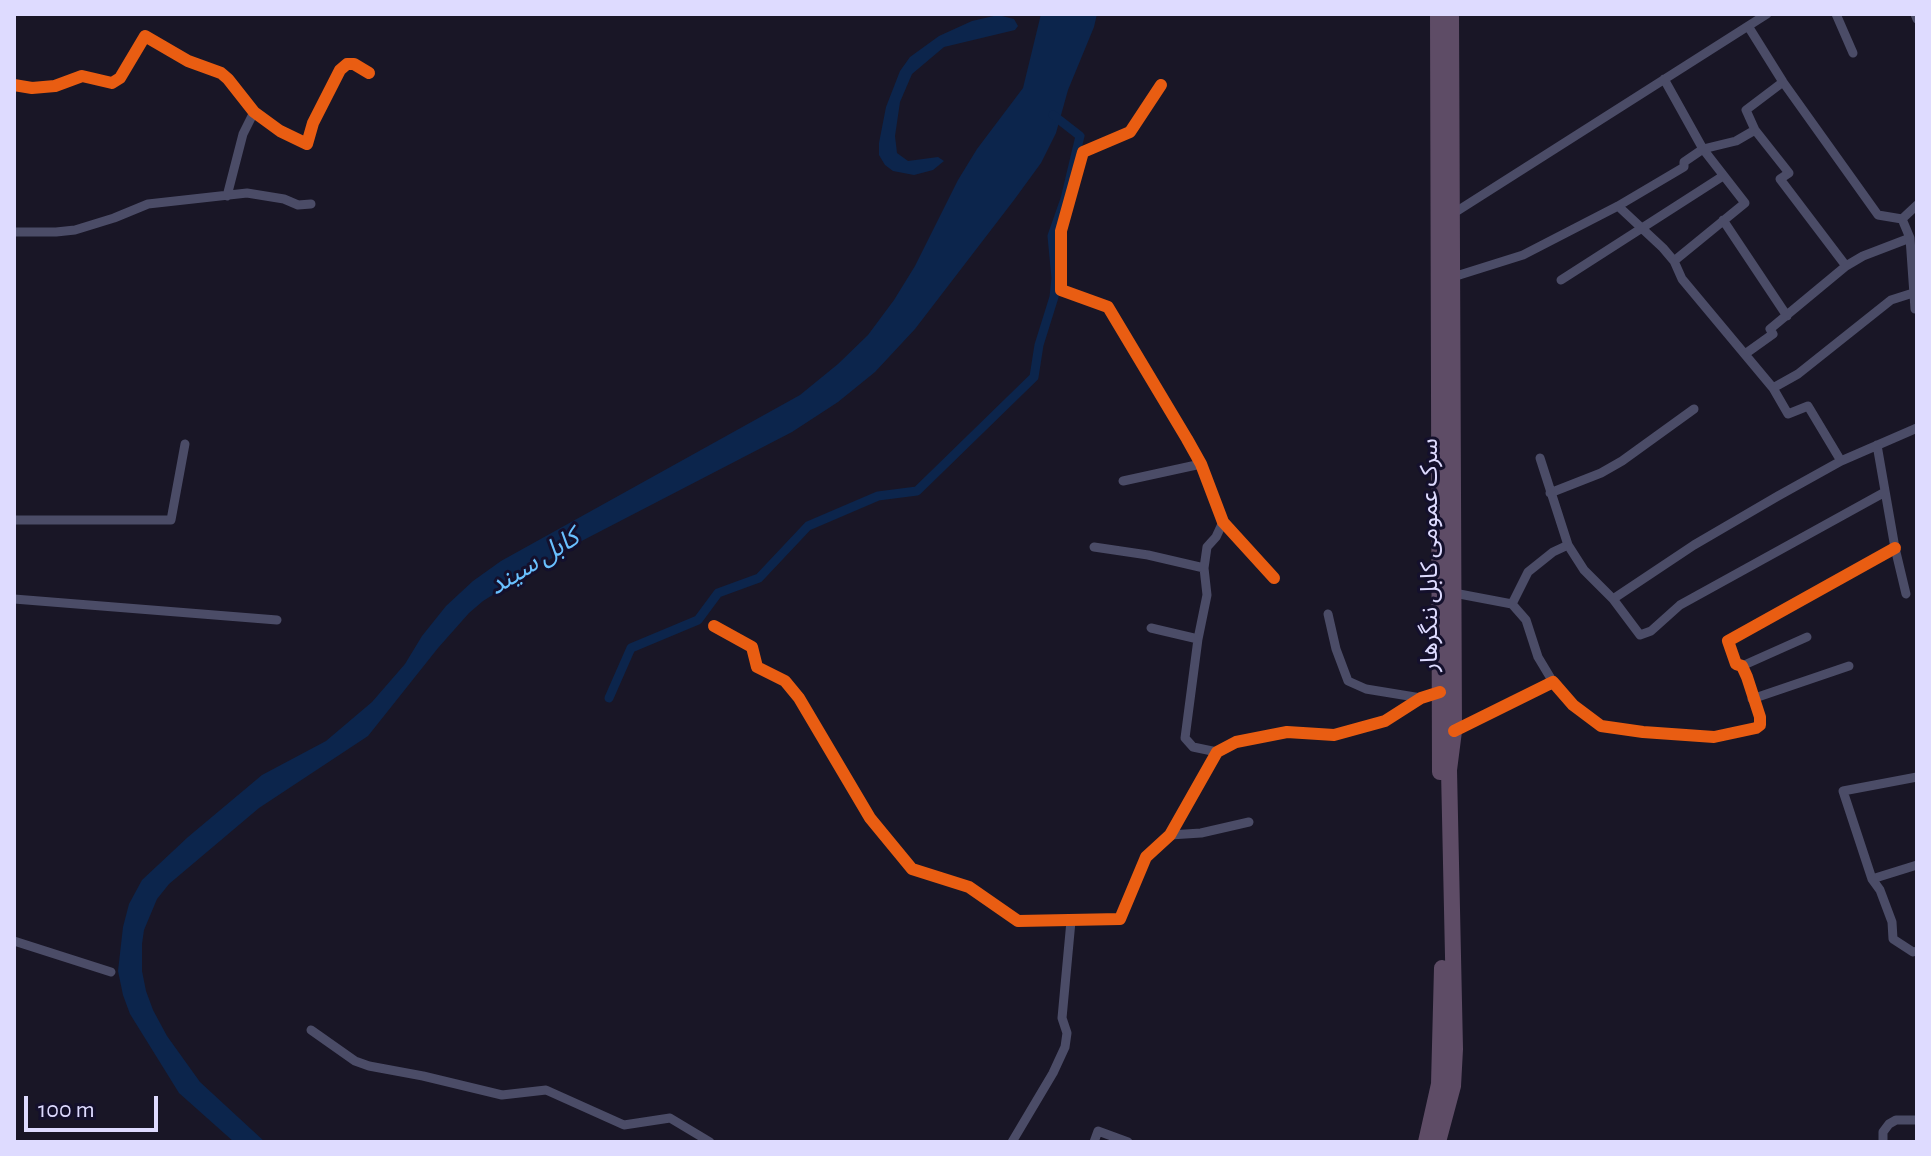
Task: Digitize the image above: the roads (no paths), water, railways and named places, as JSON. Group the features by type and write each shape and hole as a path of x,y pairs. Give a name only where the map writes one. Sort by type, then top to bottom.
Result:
{"highway":[{"name":"سرک عمومی کابل ننگرهار","path":"1426,1142 1439,1084 1442,1029 1438,14"},
{"name":"سرک عمومی کابل ننگرهار","path":"1438,1142 1453,1086 1455,1007 1451,946 1449,770 1454,731 1451,14"}],"street":[{"path":"1454,213 1767,14"},
{"path":"1836,14 1853,53"},
{"path":"1748,26 1783,82 1878,215 1902,219"},
{"path":"14,85 32,88 55,86 82,76 112,83 120,78 145,36 188,61 221,73 254,112 280,131 307,144 313,123 340,70 347,64 354,64 369,73"},
{"path":"1664,79 1703,149 1745,203 1674,261"},
{"path":"1783,82 1746,110 1755,130 1789,173 1780,179 1846,266"},
{"path":"1161,85 1130,132 1083,152 1061,231 1061,290 1108,307 1201,464 1223,522 1274,578"},
{"path":"227,196 243,134 254,112"},
{"path":"1453,277 1523,255 1618,206 1684,167 1684,162 1703,149 1736,141 1755,130"},
{"path":"1561,280 1723,176"},
{"path":"14,232 75,230 148,204 247,193 284,199 298,205 311,204"},
{"path":"1902,219 1917,205"},
{"path":"1618,206 1674,261 1682,279 1773,388 1788,414 1808,406 1841,461"},
{"path":"1902,219 1910,238 1915,309"},
{"path":"1723,220 1787,316"},
{"path":"1745,354 1773,334 1770,329 1846,266 1910,238"},
{"path":"1773,388 1798,374 1891,300 1913,293"},
{"path":"1550,493 1601,473 1622,461 1694,409"},
{"path":"1613,599 1694,545 1841,461 1917,429"},
{"path":"14,520 171,520 185,444"},
{"path":"1877,445 1906,594"},
{"path":"1540,458 1568,545 1584,570 1613,599 1640,635 1651,631 1680,605 1885,492"},
{"path":"1123,481 1201,464"},
{"path":"1217,752 1193,747 1185,738 1207,595 1204,568 1207,547 1223,522"},
{"path":"1512,604 1528,572 1553,552 1568,545"},
{"path":"1094,547 1204,568"},
{"path":"1807,637 1742,666 1736,664 1728,641 1895,548"},
{"path":"1454,593 1512,604 1526,620 1538,657 1553,682 1573,705 1601,726 1714,737 1756,728 1760,725 1760,717 1742,666"},
{"path":"14,599 277,620"},
{"path":"1328,614 1348,681 1366,689 1421,698"},
{"path":"714,626 752,647 757,667 785,681 799,698 870,818 912,869 969,887 1018,921 1120,919 1146,857 1170,835 1217,752 1236,742 1287,732 1334,735 1385,721 1421,698 1440,692"},
{"path":"1151,628 1198,639"},
{"path":"1752,699 1849,666"},
{"path":"1454,731 1553,682"},
{"path":"1917,777 1843,791 1872,879 1880,890 1892,922 1893,939 1913,952 1917,951"},
{"path":"1170,835 1201,833 1249,822"},
{"path":"1872,879 1917,865"},
{"path":"1012,1142 1065,1047 1067,1033 1062,1018 1071,921"},
{"path":"14,941 111,972"},
{"path":"311,1030 355,1061 369,1066 502,1095 546,1090 624,1125 670,1118 710,1142"},
{"path":"1883,1142 1883,1132 1889,1124 1896,1120 1917,1120"},
{"path":"1094,1142 1098,1131 1128,1142"}],"water":[{"name":"کابل سيند","path":"1041,14 1097,14 1068,90 1056,133 1041,163 1014,200 915,329 875,372 838,402 792,432 570,547 483,601 438,648 368,736 259,808 169,884 157,899 144,930 142,944 146,991 167,1036 200,1082 265,1142 234,1142 179,1093 130,1014 123,995 118,971 123,927 129,904 142,880 262,775 326,741 372,702 405,664 446,606 473,581 501,561 800,395 838,364 868,335 894,300 915,266 958,180 1023,88"},
{"path":"998,15 1014,19 1018,26 1015,30 944,47 912,74 900,102 895,136 897,153 908,161 938,157 944,161 933,170 914,175 893,171 879,155 879,143 886,107 900,71 910,57 939,36 972,21"}],"waterway":[{"path":"609,698 631,648 698,620 718,593 759,578 808,526 878,496 917,491 1034,377 1039,345 1054,297 1056,278 1052,236 1065,199 1080,136 1053,115"}]}
